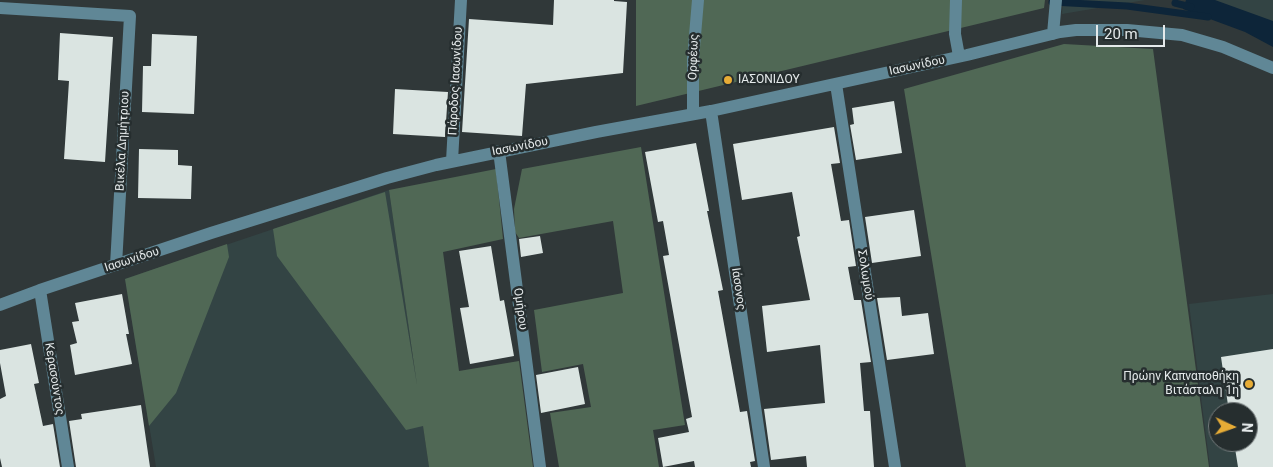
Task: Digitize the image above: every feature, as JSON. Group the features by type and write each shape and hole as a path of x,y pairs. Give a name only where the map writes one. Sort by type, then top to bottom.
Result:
{"street":[{"name":"Πάροδος Ιασωνίδου","path":"452,161 461,0"},
{"name":"Ορφέως","path":"693,114 693,59 698,0"},
{"path":"956,0 954,34 960,56"},
{"path":"1053,34 1056,0"},
{"path":"0,8 40,5"},
{"name":"Βικέλα Δημήτριου","path":"40,5 130,16 116,265"},
{"name":"Ιασωνίδου","path":"0,305 40,290 386,178 452,161 836,84 1053,34 1087,30 1166,33 1210,43 1273,68"},
{"name":"Σολωμού","path":"836,84 895,467"},
{"name":"Ιάσονος","path":"711,110 764,467"},
{"name":"Ομήρου","path":"500,151 540,467"},
{"name":"Κερασούντος","path":"40,290 68,467"}],"shaded area":[{"path":"1063,0 1145,0 1062,14"},
{"path":"1195,0 1273,0 1273,37"},
{"path":"389,190 429,467 156,467 125,279"},
{"path":"1273,294 1273,467 1210,467 1208,452 1258,452 1258,402 1208,402 1208,451 1189,304"}],"green space":[{"path":"636,0 1045,0 1044,8 636,106"},
{"path":"1064,44 1153,49 1209,467 966,467 904,89"},
{"path":"641,147 685,425 653,430 659,467 559,467 550,413 591,407 583,364 542,372 534,310 623,293 613,221 519,238 515,232 514,209 522,169"},
{"path":"496,169 503,239 443,252 459,371 519,361 533,467 429,467 423,426 406,430 277,256 273,229 385,192 417,385 389,190"},
{"path":"227,244 229,257 176,393 149,426 125,279"}],"water":[{"path":"1186,0 1215,0 1273,21 1273,47 1245,32 1183,9"}],"building":[{"path":"554,0 614,0 627,2 623,73 526,84 522,136 462,132 469,19 553,25"},
{"path":"60,33 113,37 105,162 64,159 69,81 58,80"},
{"path":"152,34 197,36 194,114 142,112 143,66 151,66"},
{"path":"395,89 448,92 445,137 393,134"},
{"path":"894,101 902,153 856,160 850,125 854,124 852,108"},
{"path":"834,127 840,163 831,164 841,221 849,220 856,266 848,267 854,300 861,300 871,362 860,363 864,411 870,411 874,467 807,467 806,456 771,460 764,409 825,403 820,345 767,352 762,306 810,300 797,237 800,236 792,192 742,200 733,144"},
{"path":"696,143 723,290 718,291 740,412 747,411 755,461 750,462 751,467 695,467 694,461 663,467 658,438 689,432 686,419 692,417 663,256 669,255 663,221 658,222 645,152"},
{"path":"139,149 178,150 178,165 192,166 191,199 138,198"},
{"path":"914,210 921,256 872,263 865,217"},
{"path":"540,236 543,253 521,257 519,239"},
{"path":"491,246 500,301 504,300 514,356 470,364 460,308 469,307 459,251"},
{"path":"122,294 129,334 126,334 132,364 75,375 70,345 77,343 72,322 79,321 75,303"},
{"path":"900,297 902,316 928,313 934,354 887,360 877,298"},
{"path":"31,344 39,383 34,384 43,426 53,424 60,467 2,467 0,458 0,399 6,396 0,363 0,350"},
{"name":"Πρώην Καπναποθήκη Βιτάσταλη 1η","path":"1273,349 1273,467 1238,467 1236,452 1258,452 1258,402 1228,402 1221,357"},
{"path":"578,367 585,404 541,413 536,375"},
{"path":"141,405 150,467 76,467 69,421 82,419 81,414"}],"waterway":[{"path":"1052,2 1127,6 1208,17"},
{"path":"1175,3 1191,7"}],"place":[{"name":"ΙΑΣΟΝΙΔΟΥ","path":"728,80"},
{"name":"Πρώην Καπναποθήκη Βιτάσταλη 1η","path":"1249,384"}]}
